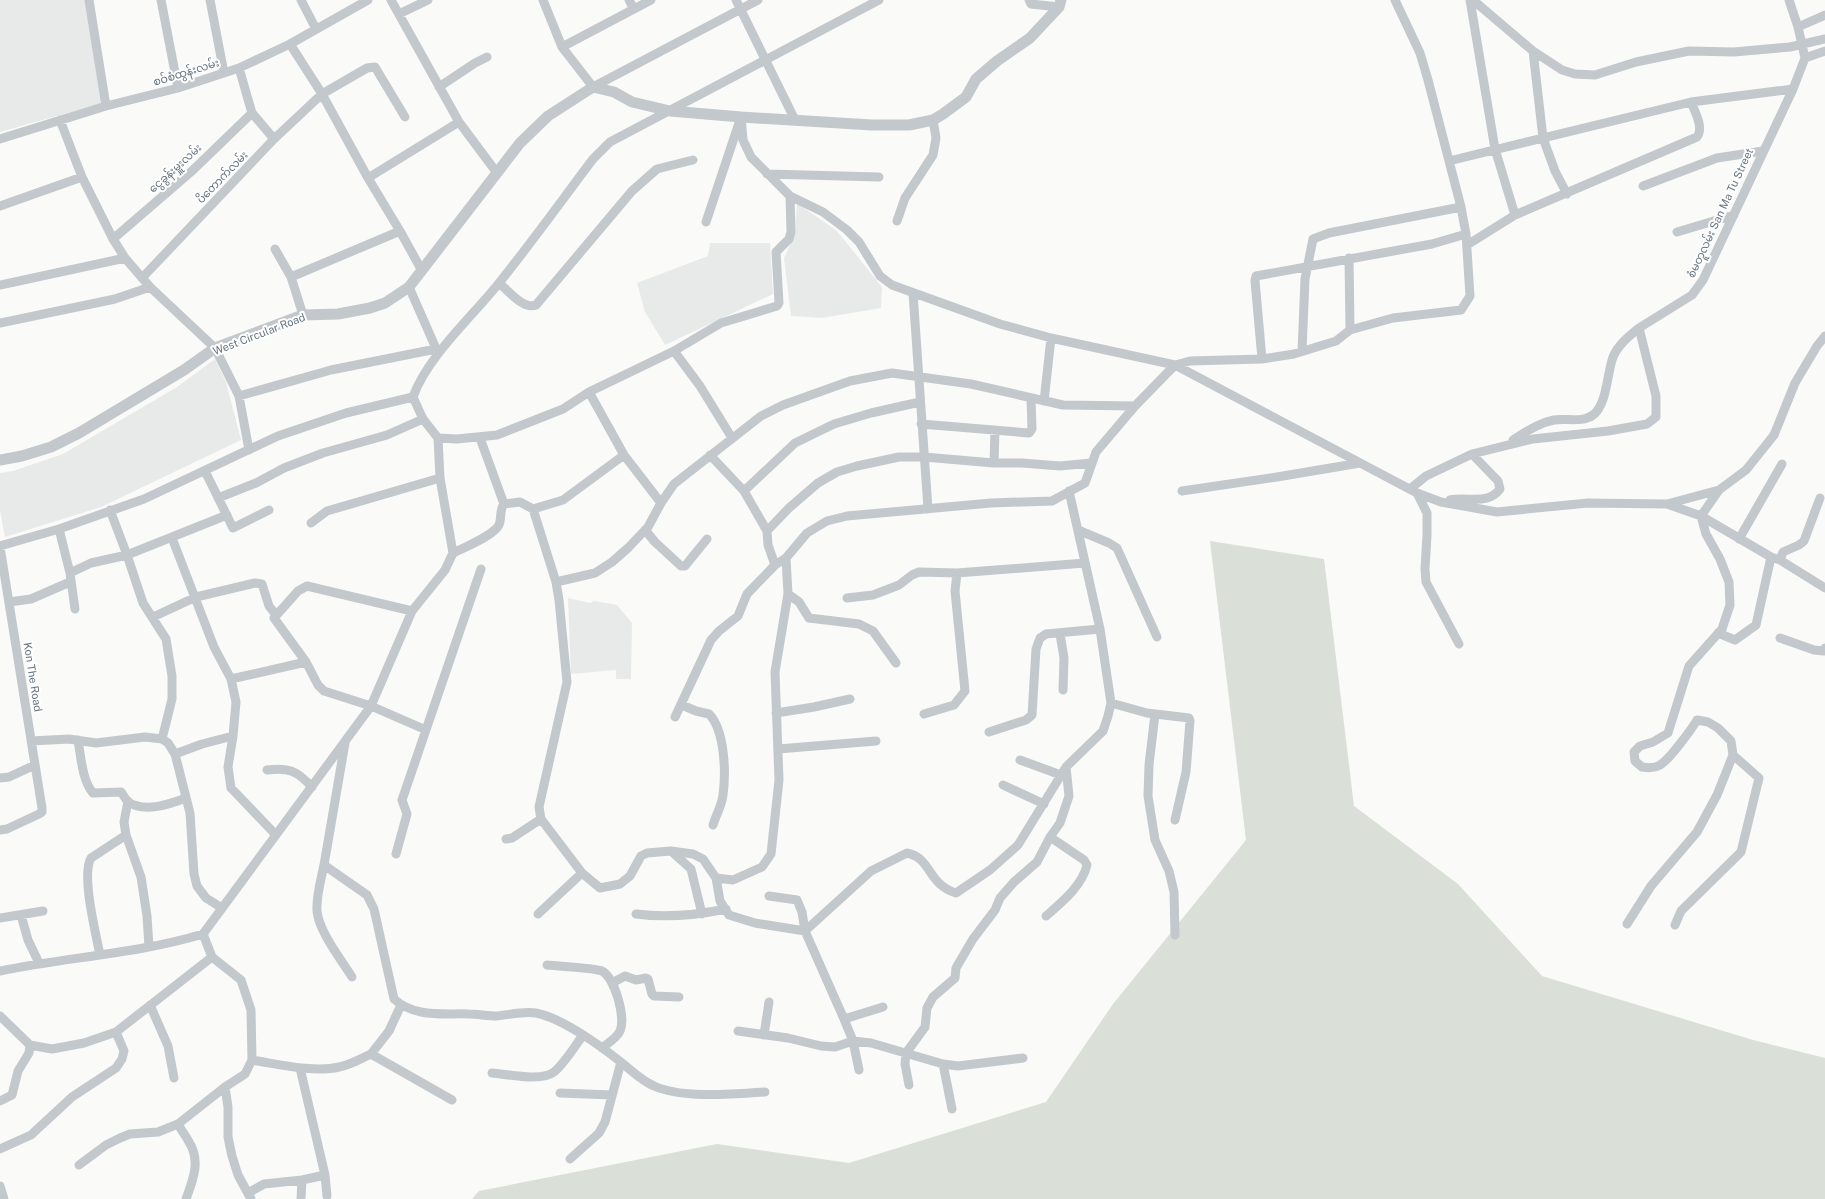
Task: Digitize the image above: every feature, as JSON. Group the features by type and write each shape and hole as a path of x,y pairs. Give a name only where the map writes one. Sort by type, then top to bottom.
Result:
{"street":[{"path":"89,0 106,106"},
{"path":"161,0 178,88"},
{"path":"210,0 224,73"},
{"path":"301,0 316,29"},
{"name":"စဝ်စံထွန်းလမ်း","path":"0,139 106,106 178,88 239,68 290,44 368,0"},
{"path":"391,0 459,122 497,173"},
{"path":"399,14 428,0"},
{"path":"543,0 562,48 593,87 614,92 632,102 670,111 741,117 909,125 933,120 944,114 966,96 976,79 997,61 1030,38 1060,3"},
{"path":"629,0 634,9"},
{"path":"562,48 651,0"},
{"path":"736,0 795,120"},
{"path":"593,87 758,0"},
{"path":"0,971 39,963 149,947 203,934 371,706 412,611 445,570 453,553 440,478 438,438 423,419 413,397 418,382 437,352 499,283 593,158 610,142 879,0"},
{"path":"1029,0 1031,4 1060,3"},
{"path":"675,717 682,705 711,640 719,631 738,616 747,594 775,565 786,558 807,533 827,521 847,516 1052,500 1084,483 1096,452 1135,406 1175,365 1190,361 1262,358 1302,352 1336,341 1350,330 1393,318 1461,310 1470,296 1466,234 1422,60 1395,0"},
{"path":"1470,0 1495,149 1515,215"},
{"path":"1473,0 1533,51 1562,70 1575,74 1595,75 1636,62 1689,52 1734,52 1803,46 1825,40"},
{"path":"1789,0 1798,27 1805,58 1825,51"},
{"path":"1798,27 1825,15"},
{"path":"290,44 322,94 368,178 421,269"},
{"path":"1533,51 1543,138 1555,171 1567,194"},
{"path":"439,87 475,63 487,57"},
{"name":"စံမတူလမ်း San Ma Tu Street","path":"1509,444 1535,426 1554,420 1581,419 1593,414 1601,405 1613,356 1625,339 1639,328 1692,295 1703,280 1734,215 1793,89 1805,58"},
{"name":"ပိတောက်လမ်း","path":"142,278 274,139 322,94 367,68 375,67 405,117"},
{"path":"239,68 252,113 274,139"},
{"name":"West Circular Road","path":"0,460 22,456 51,447 79,433 184,370 215,348 302,315 338,314 370,308 385,303 409,287 421,269 520,143 548,116 593,87"},
{"path":"1449,162 1495,149 1691,102 1793,89"},
{"path":"1467,245 1515,215 1567,194 1614,171 1696,137 1699,134 1700,128 1691,102"},
{"name":"ငွေခွန်းမှူးလမ်း","path":"113,240 193,170 252,113"},
{"path":"741,117 743,140 751,157 790,196 823,212 847,230 859,242 880,276 892,285 1000,324 1051,338 1175,365 1414,491 1441,502 1497,512 1588,503 1667,504 1719,490"},
{"path":"706,222 741,117"},
{"path":"60,120 82,177 113,240 125,258 150,287 215,348 239,396 249,450"},
{"path":"897,221 906,198 933,155 936,138 933,120"},
{"path":"368,178 459,122"},
{"path":"1643,186 1717,158 1763,151"},
{"path":"499,283 525,305 536,305 632,191 648,176 657,169 693,160"},
{"path":"767,174 879,177"},
{"path":"0,206 82,177"},
{"path":"438,438 480,438 497,434 563,409 590,392 674,351 721,323 777,306 779,303 776,252 789,239 791,232 790,196"},
{"path":"1302,352 1305,278 1313,239 1329,233 1460,207"},
{"path":"1677,232 1734,215"},
{"path":"291,277 400,231"},
{"path":"1262,358 1255,281 1256,276 1432,244 1466,234"},
{"path":"275,249 291,277 302,315"},
{"path":"0,285 125,258"},
{"path":"1349,258 1350,330"},
{"path":"0,323 115,299 150,287"},
{"path":"409,287 437,352"},
{"path":"913,293 928,509"},
{"path":"1414,491 1426,476 1472,454 1533,438 1608,431 1647,424 1656,417 1656,396 1639,328"},
{"path":"1701,516 1719,490 1746,470 1774,435 1795,383 1817,346 1825,336"},
{"path":"1044,401 1051,338"},
{"path":"674,351 700,386 732,438"},
{"path":"239,396 331,370 437,352"},
{"path":"556,582 595,573 628,548 645,530 674,484 761,416 783,405 850,382 892,373 919,378 971,384 1063,406 1135,406"},
{"path":"590,392 624,455 661,503"},
{"path":"0,546 59,529 144,499 278,436 346,413 413,397"},
{"path":"921,424 1029,433 1032,429 1031,398"},
{"path":"744,491 795,443 834,424 871,413 920,402"},
{"path":"218,498 256,484 284,468 323,453 387,434 423,419"},
{"path":"994,464 995,430"},
{"path":"453,553 496,530 500,522 504,504 480,438"},
{"path":"1441,502 1453,499 1487,499 1495,495 1500,489 1498,481 1472,454"},
{"path":"533,509 563,500 624,455"},
{"path":"710,455 744,491 767,532 769,550 775,565"},
{"path":"767,532 789,508 818,483 837,472 856,466 899,457 924,457 994,464 1022,463 1060,466 1091,463"},
{"path":"1182,491 1277,477 1360,462"},
{"path":"1738,539 1782,464"},
{"path":"205,471 233,528 269,510"},
{"path":"311,522 328,511 440,478"},
{"path":"805,931 871,871 907,853 920,857 938,884 946,890 956,893 960,891 990,870 1018,845 1064,771 1102,731 1111,703 1100,629 1069,491"},
{"path":"1414,491 1427,513 1426,582 1459,644"},
{"path":"1718,633 1735,640 1756,625 1775,559 1783,552 1799,546 1804,540 1820,498"},
{"path":"504,504 520,502 533,509 556,582 559,600 567,682 539,807 541,819 582,873 600,888 609,888 620,884 630,876 641,856 647,853 671,850 693,854 703,859 716,878 720,901 729,915 755,923 805,931"},
{"path":"1667,504 1701,516 1738,539 1825,588"},
{"path":"110,510 143,603 166,639 172,676 172,699 162,739"},
{"path":"9,602 31,599 70,577 91,563 127,555 227,515"},
{"path":"1675,925 1681,911 1742,852 1760,778 1734,755 1731,742 1718,728 1708,722 1696,720 1691,730 1661,764 1650,768 1642,768 1634,761 1634,752 1640,746 1654,742 1668,733 1689,666 1722,629 1730,605 1729,582 1720,559 1706,534 1701,516"},
{"path":"59,529 70,577 75,609"},
{"path":"645,530 665,553 681,566 685,566 707,539"},
{"path":"1078,530 1117,548 1157,637"},
{"path":"172,538 214,647 231,679 236,702 228,767 231,788 276,835"},
{"name":"Kon The Road","path":"0,546 4,593 9,602 42,812 7,829 0,830"},
{"path":"716,878 733,880 762,867 771,854 779,780 775,672 788,594 786,558"},
{"path":"847,598 873,595 899,585 912,575 919,572 957,573 1085,563"},
{"path":"396,854 407,814 402,800 481,569"},
{"path":"924,714 954,705 965,691 955,591 957,573"},
{"path":"153,617 196,597 222,590 259,584 262,584 269,606 276,614"},
{"path":"412,611 307,586 298,591 274,618 306,662 318,685 324,691 371,706 426,730"},
{"path":"788,594 799,602 809,618 859,624 873,631 896,663"},
{"path":"989,732 1026,720 1032,715 1038,642 1040,638 1046,634 1060,634 1100,629"},
{"path":"1060,634 1064,658 1063,690"},
{"path":"1780,638 1814,650 1824,651 1825,648"},
{"path":"231,679 306,662"},
{"path":"776,713 850,699"},
{"path":"1111,703 1156,714 1189,718 1186,772 1175,820"},
{"path":"682,705 696,711 709,714 719,729 724,757 723,796 713,825"},
{"path":"1156,714 1149,765 1148,796 1155,840 1169,871 1174,892 1175,935"},
{"path":"175,754 202,744 233,736"},
{"path":"31,741 69,739 96,743 145,737 162,739 168,743 175,754 186,798 192,829 194,874 197,886 206,898 222,908"},
{"path":"78,740 85,776 93,793 121,792 128,802 142,806 160,807 186,798"},
{"path":"778,749 876,741"},
{"path":"345,742 317,903 317,913 322,929 352,977"},
{"path":"1627,924 1651,886 1697,832 1717,795 1734,755"},
{"path":"1020,760 1064,771"},
{"path":"0,778 9,777 35,765"},
{"path":"267,770 275,769 293,771 300,775 312,787"},
{"path":"909,1085 905,1064 906,1053 925,1027 927,1008 933,997 955,978 956,968 973,939 995,910 1000,898 1014,882 1037,862 1050,837 1060,823 1069,796 1064,771"},
{"path":"1003,786 1044,804"},
{"path":"128,802 124,822 126,835 141,877 147,916 149,947"},
{"path":"506,839 512,838 541,819"},
{"path":"100,955 90,900 88,864 91,858 126,835"},
{"path":"1046,916 1066,899 1086,871 1087,865 1084,860 1050,837"},
{"path":"671,850 691,869 702,914"},
{"path":"324,865 367,895 374,909 394,999 401,1005 418,1012 442,1014 495,1016 535,1013 548,1017 583,1035 621,1062 642,1080 655,1087 684,1093 728,1094 765,1092"},
{"path":"538,914 582,873"},
{"path":"769,896 797,900 802,912 805,931 853,1041 859,1070"},
{"path":"636,914 648,916 702,914 726,909"},
{"path":"0,918 43,911"},
{"path":"21,915 28,940 39,963"},
{"path":"79,1165 106,1145 120,1138 130,1134 158,1132 178,1124 225,1087 245,1074 252,1060 251,1010 241,980 212,957 203,934"},
{"path":"0,1016 30,1045 52,1049 84,1043 116,1032 212,957"},
{"path":"547,965 601,971 610,978 615,988 622,1025 616,1036 602,1048"},
{"path":"612,983 625,976 636,980 646,978 648,979 652,994 654,996 679,997"},
{"path":"764,1035 768,1002"},
{"path":"150,1005 168,1046 174,1078"},
{"path":"252,1060 300,1068 338,1068 371,1054 389,1031 401,1005"},
{"path":"844,1019 883,1007"},
{"path":"738,1031 788,1038 821,1046 836,1047 853,1041 871,1043 944,1064 958,1066 1023,1058"},
{"path":"0,1149 31,1135 72,1097 116,1068 122,1059 124,1051 116,1032"},
{"path":"492,1073 538,1077 547,1075 554,1072 583,1035"},
{"path":"0,1101 12,1095 18,1071 29,1053 30,1045"},
{"path":"371,1054 452,1100"},
{"path":"570,1159 599,1134 605,1122 621,1062"},
{"path":"944,1064 952,1109"},
{"path":"300,1068 325,1175 327,1196"},
{"path":"225,1087 228,1107 228,1136 232,1156 238,1175 249,1196 264,1184 302,1180 325,1175"},
{"path":"560,1093 612,1095"},
{"path":"178,1124 190,1143 195,1156 196,1168 186,1199"},
{"path":"301,1199 302,1180"},
{"path":"0,1186 4,1199"}],"shaded area":[{"path":"0,0 86,0 103,103 0,132"},
{"path":"797,203 837,231 882,287 881,308 822,318 791,316 784,258 795,234"},
{"path":"710,243 770,243 773,294 665,345 645,312 637,283 708,256"},
{"path":"215,359 226,382 241,440 101,507 5,537 0,511 0,473 13,471 63,454 177,387"},
{"path":"1210,541 1324,559 1354,806 1458,884 1542,976 1753,1040 1825,1058 1825,1199 472,1199 479,1191 717,1144 849,1163 1046,1102 1113,1004 1246,840"},
{"path":"568,598 590,603 594,601 617,605 632,623 631,679 616,679 616,670 571,674"}]}
